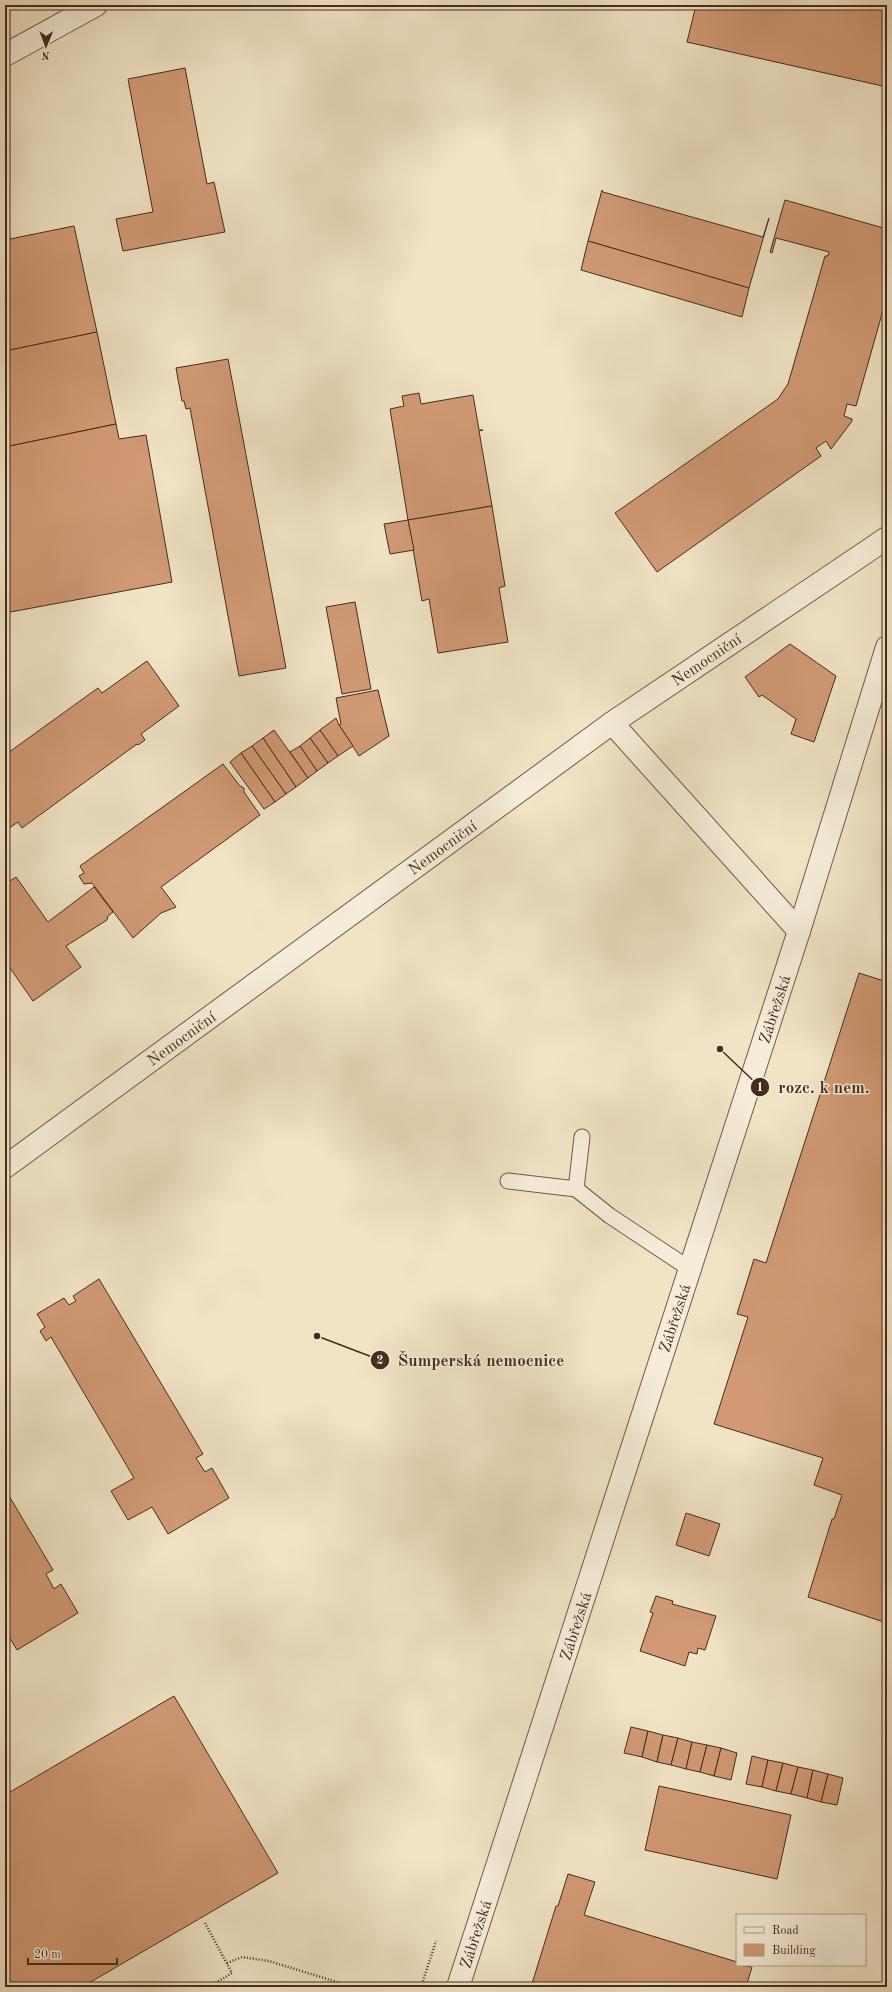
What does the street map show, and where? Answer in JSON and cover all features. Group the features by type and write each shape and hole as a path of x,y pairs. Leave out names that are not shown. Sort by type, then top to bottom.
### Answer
{"street":[{"path":"5,55 96,5"},
{"name":"Nemocniční","path":"5,1167 612,723 887,538"},
{"name":"Zábřežská","path":"458,1987 799,931 887,647"},
{"path":"612,723 799,931"}],"lane":[{"path":"576,1189 582,1137"},
{"path":"508,1181 576,1189 610,1216 690,1269"}],"path":[{"path":"205,1923 232,1973 210,1987"},
{"path":"421,1987 436,1941"},
{"path":"227,1963 242,1957 269,1961 353,1987"}],"building":[{"path":"696,5 887,5 887,87 687,42"},
{"path":"185,68 207,184 214,182 225,232 123,251 116,219 153,212 128,79"},
{"path":"602,190 603,192 763,237 769,218 749,288 588,241"},
{"path":"785,200 887,229 887,260 884,272 887,273 887,296 856,406 847,404 844,416 852,419 852,421 831,449 826,441 816,448 821,456 657,572 615,513 778,399 788,384 825,256 828,256 829,252 776,238 772,253 770,252"},
{"path":"74,226 97,332 5,351 5,240"},
{"path":"588,241 749,288 742,317 581,270"},
{"path":"97,332 116,424 5,447 5,351"},
{"path":"228,359 286,668 239,676 190,408 186,409 184,401 182,401 176,368"},
{"path":"419,393 421,404 473,395 479,430 483,430 479,431 492,506 408,520 390,409 404,406 402,396"},
{"path":"116,424 119,439 146,435 172,582 5,613 5,447"},
{"path":"492,506 505,586 499,588 508,642 438,653 429,599 422,601 408,520"},
{"path":"408,520 414,550 390,554 384,524"},
{"path":"355,602 371,689 342,694 326,607"},
{"path":"790,644 836,676 814,742 791,734 796,719 762,695 759,697 745,677"},
{"path":"147,661 179,706 141,734 145,740 138,745 137,744 22,828 18,822 5,831 5,755 98,688 102,693"},
{"path":"378,690 389,736 359,756 339,725 341,724 336,698"},
{"path":"336,718 353,746 338,756 320,730"},
{"path":"274,730 308,778 296,787 263,738"},
{"path":"320,730 338,756 328,763 310,738"},
{"path":"263,738 296,787 286,794 252,746"},
{"path":"310,738 328,763 317,771 300,746"},
{"path":"252,746 286,794 275,802 241,753"},
{"path":"300,746 317,771 308,778 290,752"},
{"path":"241,753 275,802 264,809 230,762"},
{"path":"223,764 240,786 244,788 244,792 260,815 161,887 176,907 161,913 133,938 92,883 84,884 79,876 84,873 80,866"},
{"path":"16,877 48,922 94,887 113,912 108,916 107,920 66,946 81,967 33,1001 5,961 5,884"},
{"path":"859,973 887,982 887,1623 808,1597 832,1519 834,1519 842,1495 814,1485 823,1458 714,1424 748,1317 737,1314 754,1259 766,1263"},
{"path":"99,1279 203,1454 196,1458 205,1472 212,1468 229,1498 168,1534 152,1507 128,1520 111,1491 134,1478 51,1337 46,1341 40,1331 45,1327 37,1314 64,1298 69,1305 76,1301 73,1296"},
{"path":"5,1489 53,1570 46,1574 54,1589 61,1584 78,1613 17,1650 5,1630"},
{"path":"686,1513 720,1524 709,1556 676,1545"},
{"path":"656,1596 673,1601 672,1604 716,1616 705,1650 698,1648 697,1654 689,1652 685,1666 640,1651 653,1613 650,1612"},
{"path":"174,1696 278,1873 82,1987 5,1987 5,1795"},
{"path":"631,1727 648,1731 642,1757 624,1753"},
{"path":"648,1731 663,1735 657,1762 642,1757"},
{"path":"663,1735 678,1738 671,1765 657,1762"},
{"path":"678,1738 692,1742 686,1769 671,1765"},
{"path":"692,1742 707,1745 700,1772 686,1769"},
{"path":"707,1745 721,1748 714,1776 700,1772"},
{"path":"721,1748 737,1753 731,1780 714,1776"},
{"path":"752,1756 768,1760 762,1787 746,1784"},
{"path":"768,1760 783,1763 776,1791 762,1787"},
{"path":"783,1763 798,1767 791,1794 776,1791"},
{"path":"798,1767 813,1770 807,1798 791,1794"},
{"path":"813,1770 828,1774 821,1802 807,1798"},
{"path":"828,1774 843,1778 837,1805 821,1802"},
{"path":"659,1786 791,1815 777,1879 645,1850"},
{"path":"568,1874 595,1882 584,1915 736,1962 736,1966 752,1967 746,1987 531,1987 556,1906 558,1906"}],"place":[{"name":"rozc. k nem.","path":"720,1049"},
{"name":"Šumperská nemocnice","path":"317,1336"}]}
